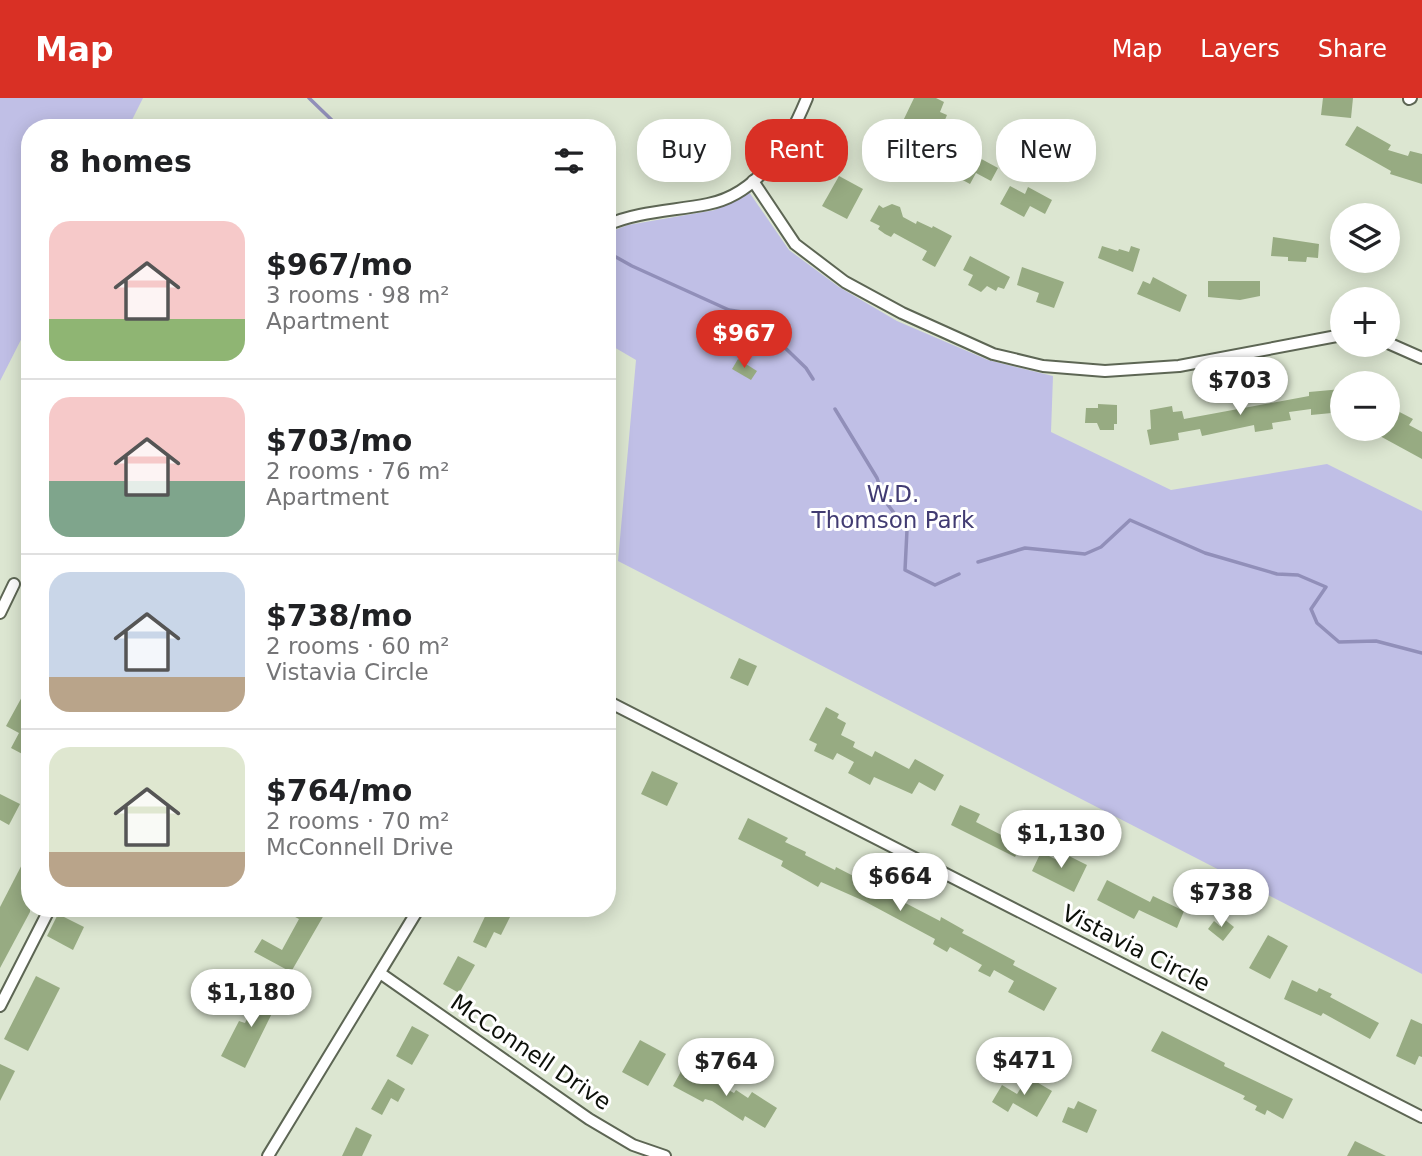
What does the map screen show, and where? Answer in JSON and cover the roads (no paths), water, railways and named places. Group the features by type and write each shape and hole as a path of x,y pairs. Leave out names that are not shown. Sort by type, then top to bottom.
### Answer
{"street":[{"path":"797,119 807,98"},
{"path":"616,222 712,203 751,182"},
{"path":"754,182 795,244 845,282 902,313 993,354 1043,366 1105,371 1179,366 1330,337"},
{"path":"1400,348 1422,358"},
{"path":"0,613 14,584"},
{"name":"Vistavia Circle","path":"616,706 1422,1117"},
{"path":"0,1006 45,917"},
{"path":"268,1156 414,917"},
{"name":"McConnell Drive","path":"380,972 589,1119 633,1145 665,1156"}],"waterway":[{"path":"309,98 331,119"},
{"path":"616,257 729,310 749,313 806,368 813,379"},
{"path":"835,409 877,478 885,501 907,530 905,570 935,585 959,574"},
{"path":"978,562 1025,548 1085,554 1101,547 1130,520 1205,553 1277,574 1298,575 1326,587 1311,609 1317,623 1339,642 1376,641 1422,653"}],"park label":[{"name":"W.D. Thomson Park","path":"893,507"}]}
